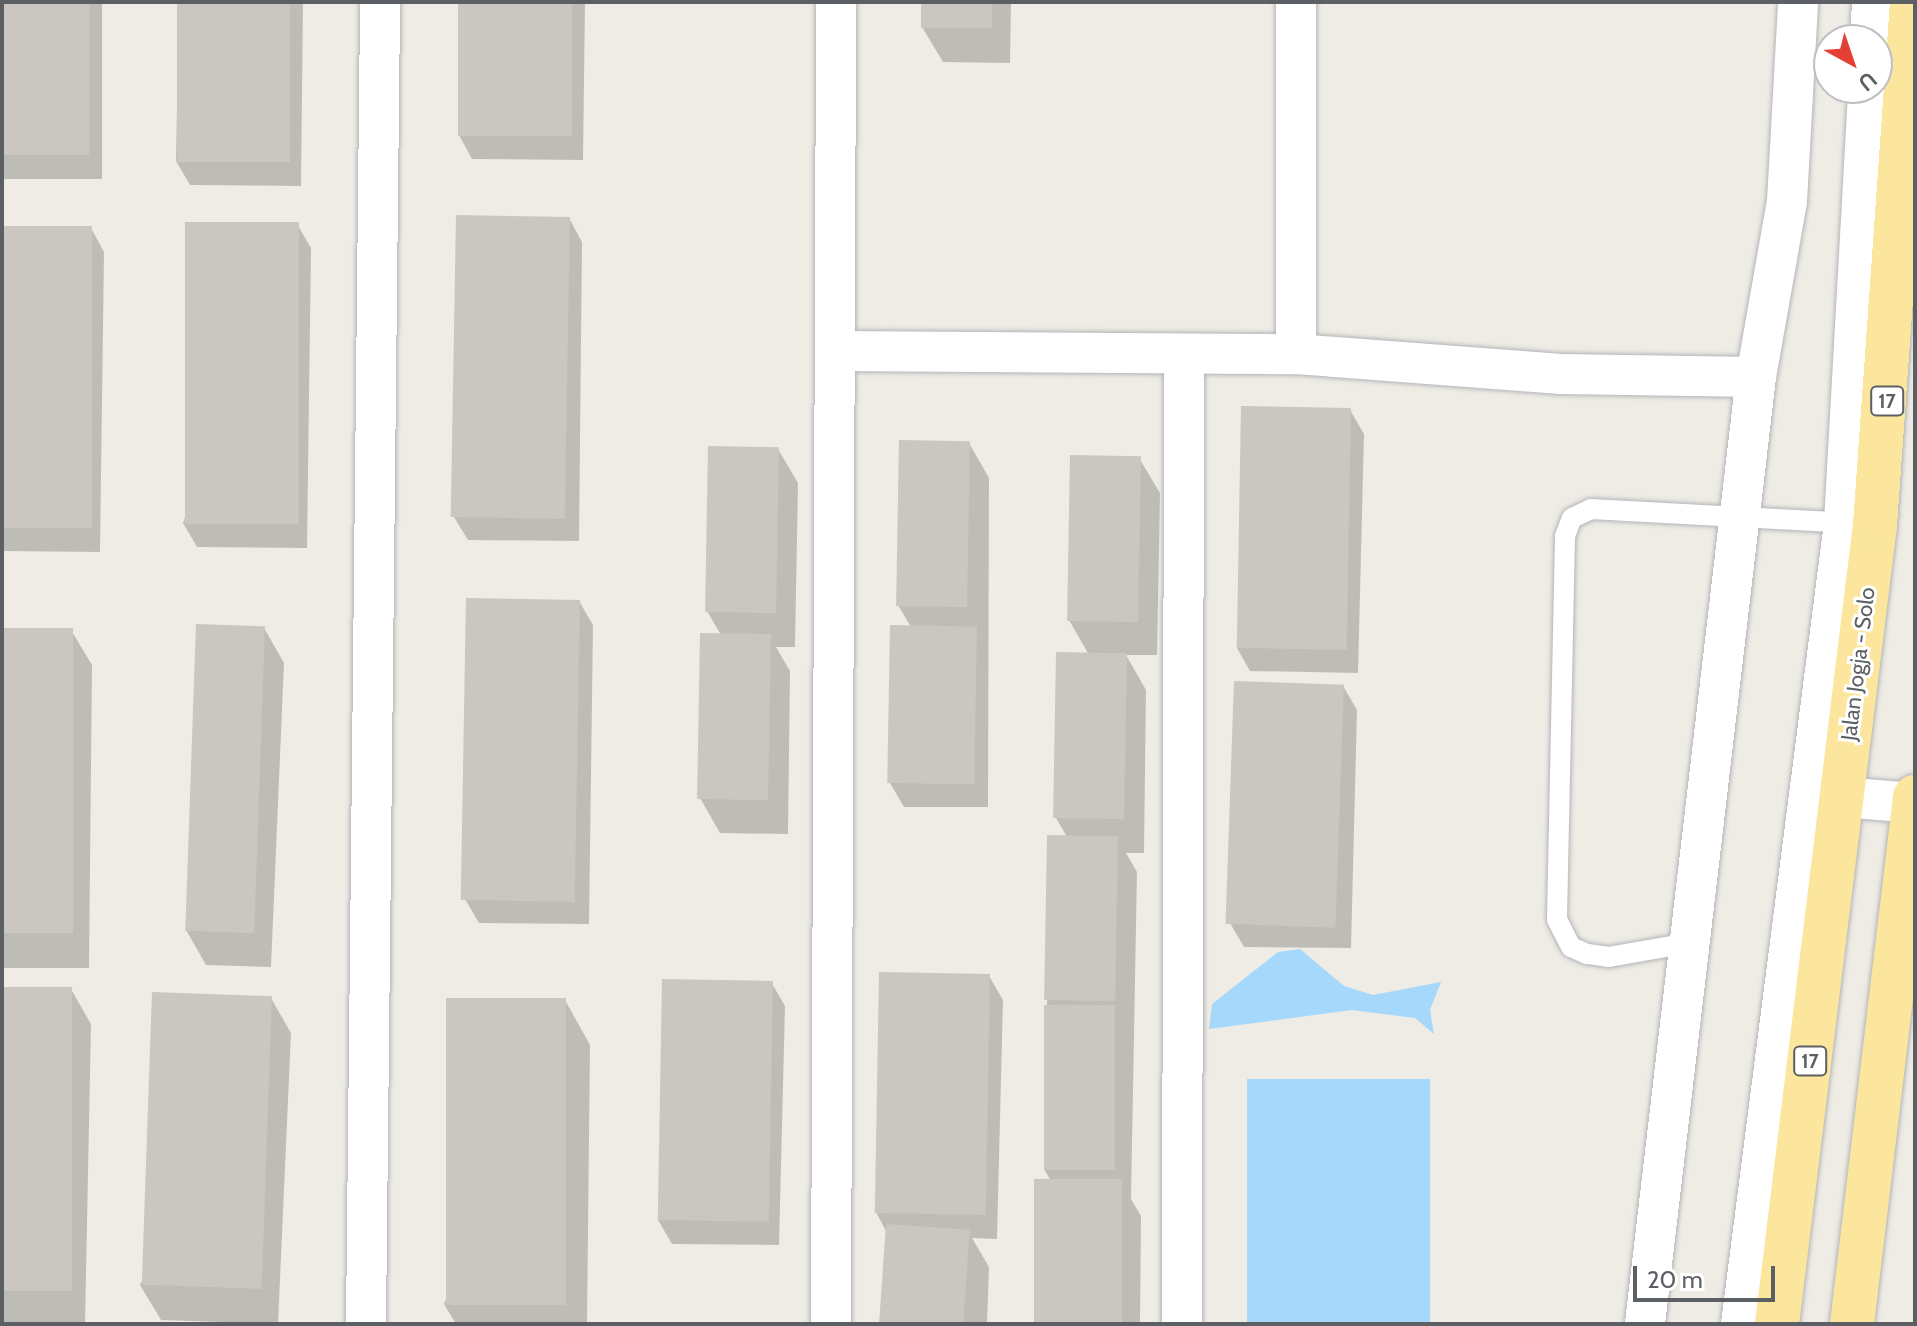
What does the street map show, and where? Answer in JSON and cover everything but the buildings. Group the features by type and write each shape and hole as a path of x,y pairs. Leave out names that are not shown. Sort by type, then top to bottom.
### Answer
{"highway":[{"name":"Jalan Jogja - Solo","path":"1777,1324 1843,797 1859,524 1912,2"},
{"path":"1852,1324 1915,801"}],"street":[{"path":"366,1324 380,2"},
{"path":"831,1324 838,351 836,2"},
{"path":"1296,2 1296,354"},
{"path":"1645,1324 1694,942 1756,377 1787,201 1798,2"},
{"path":"1871,24 1872,2"},
{"path":"1741,1324 1859,524 1868,104"},
{"path":"838,351 1184,358 1296,354 1561,374 1756,377"},
{"path":"1182,1324 1184,358"},
{"path":"1843,797 1915,801"}],"lane":[{"path":"1694,942 1587,954 1571,947 1557,919 1565,536 1572,518 1591,509 1739,514 1859,524"}],"water":[{"path":"1300,949 1344,986 1373,995 1441,982 1430,1010 1434,1034 1415,1018 1352,1010 1209,1029 1212,1004 1278,952"},
{"path":"1247,1079 1430,1079 1430,1324 1247,1324"}]}
